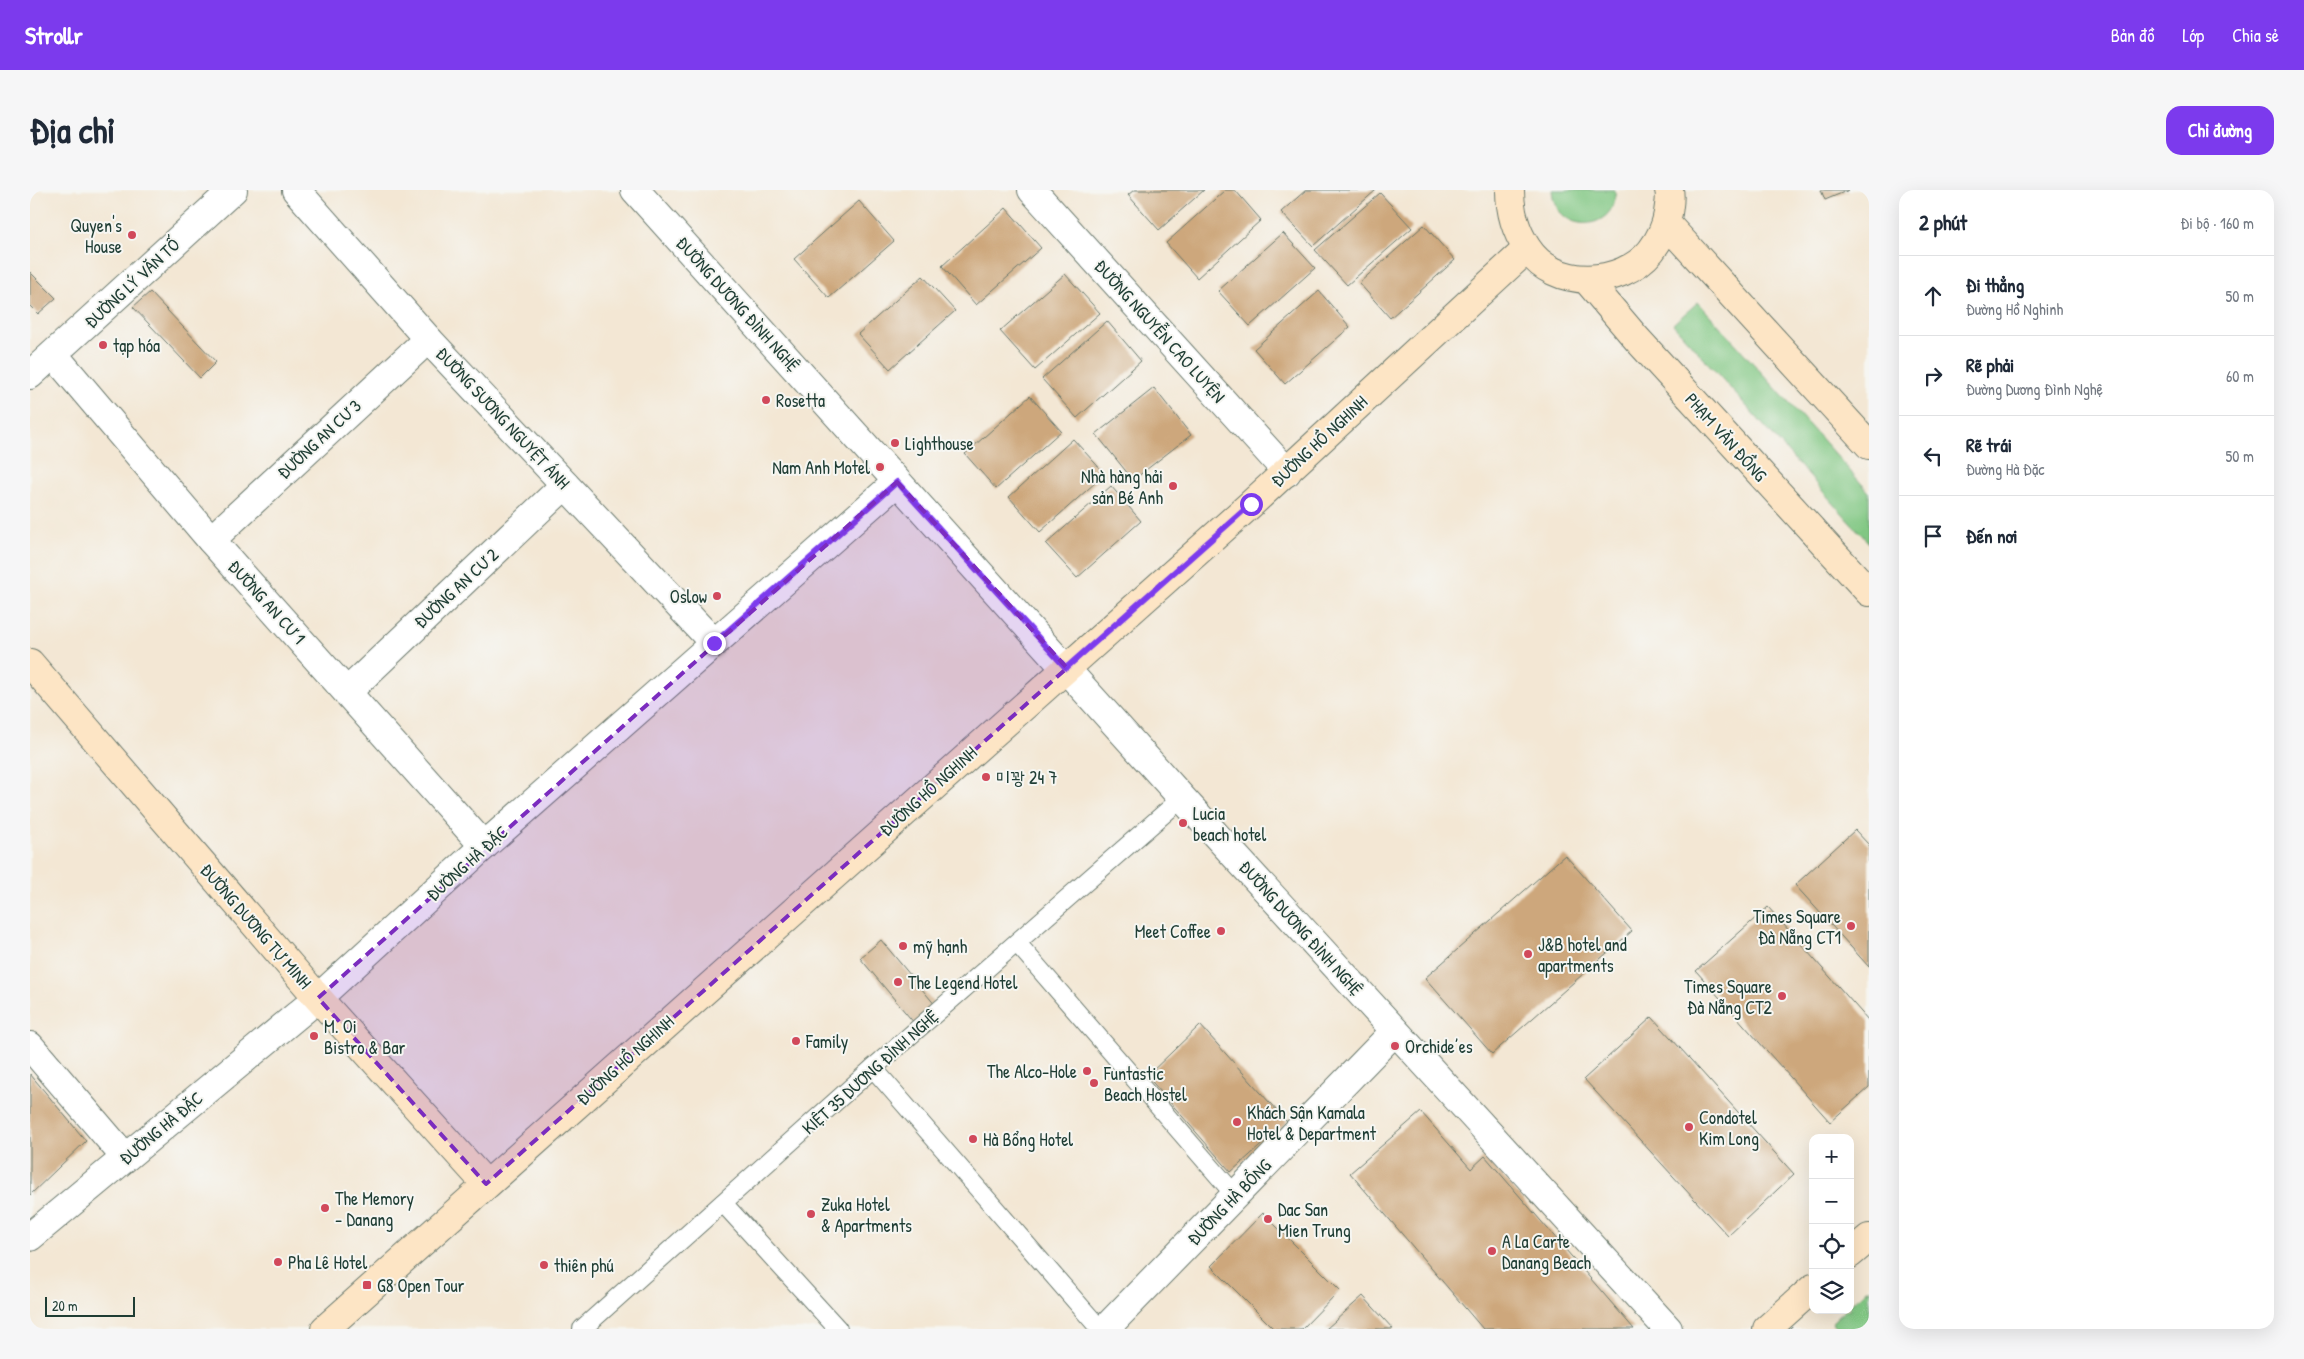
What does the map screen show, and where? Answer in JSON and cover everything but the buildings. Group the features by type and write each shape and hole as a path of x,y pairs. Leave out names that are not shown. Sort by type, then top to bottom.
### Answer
{"street":[{"name":"ĐƯỜNG LÝ VĂN TỐ","path":"30,376 233,190"},
{"name":"ĐƯỜNG SƯƠNG NGUYỆT ÁNH","path":"296,190 428,339 714,643"},
{"name":"ĐƯỜNG DƯƠNG ĐÌNH NGHỆ","path":"635,190 1394,1032 1668,1329"},
{"name":"ĐƯỜNG NGUYỄN CAO LUYỆN","path":"1032,190 1287,472"},
{"path":"1510,190 1513,222 1528,250 1544,265 1564,275 1586,279 1607,278 1627,271 1644,259 1658,242 1666,224 1669,190"},
{"path":"1666,224 1869,445"},
{"name":"ĐƯỜNG HỒ NGHINH","path":"325,1329 1287,472 1528,250"},
{"name":"PHẠM VĂN ĐỒNG","path":"1586,279 1636,338 1869,592"},
{"name":"ĐƯỜNG AN CƯ 3","path":"211,540 428,339"},
{"name":"ĐƯỜNG AN CƯ 1","path":"54,355 211,540 484,846"},
{"name":"ĐƯỜNG HÀ ĐẶC","path":"30,1237 318,998 484,846 897,482"},
{"name":"ĐƯỜNG AN CƯ 2","path":"347,692 565,485"},
{"name":"ĐƯỜNG DƯƠNG TỰ MINH","path":"30,663 318,998 486,1184"},
{"name":"ĐƯỜNG HÀ BỔNG","path":"1105,1329 1394,1032"},
{"path":"30,1046 125,1157"},
{"path":"1854,1251 1869,1238"},
{"path":"1767,1329 1809,1292"}],"lane":[{"name":"KIỆT 35 DƯƠNG ĐÌNH NGHỆ","path":"582,1329 874,1068 1182,798"},
{"path":"1016,943 1235,1195"},
{"path":"874,1068 1100,1329"},
{"path":"723,1203 838,1329"}],"highlighted area":[{"path":"897,482 1067,668 486,1184 318,998"}],"green space":[{"path":"1552,190 1615,190 1614,204 1607,214 1598,221 1574,222 1564,216 1556,205"},
{"path":"1698,302 1869,492 1869,543 1673,324"},
{"path":"1869,1288 1869,1329 1839,1329 1832,1322 1841,1314 1854,1314 1854,1301"}],"place":[{"name":"Quyen's House","path":"132,235"},
{"name":"tạp hóa","path":"103,345"},
{"name":"Rosetta","path":"766,400"},
{"name":"Lighthouse","path":"895,443"},
{"name":"Nam Anh Motel","path":"880,467"},
{"name":"Nhà hàng hải sản Bé Anh","path":"1173,486"},
{"name":"Oslow","path":"717,596"},
{"name":"미꽝 24 7","path":"986,777"},
{"name":"Lucia beach hotel","path":"1183,823"},
{"name":"Times Square Đà Nẵng CT1","path":"1851,926"},
{"name":"Meet Coffee","path":"1221,931"},
{"name":"mỹ hạnh","path":"903,946"},
{"name":"J&B hotel and apartments","path":"1528,954"},
{"name":"The Legend Hotel","path":"898,982"},
{"name":"Times Square Đà Nẵng CT2","path":"1782,996"},
{"name":"M. Oi Bistro & Bar","path":"314,1036"},
{"name":"Family","path":"796,1041"},
{"name":"Orchide’es","path":"1395,1046"},
{"name":"The Alco-Hole","path":"1087,1071"},
{"name":"Funtastic Beach Hostel","path":"1094,1083"},
{"name":"Khách Sận Kamala Hotel & Department","path":"1237,1122"},
{"name":"Condotel Kim Long","path":"1689,1127"},
{"name":"Hà Bổng Hotel","path":"973,1139"},
{"name":"The Memory - Danang","path":"325,1208"},
{"name":"Zuka Hotel & Apartments","path":"811,1214"},
{"name":"Dac San Mien Trung","path":"1268,1219"},
{"name":"A La Carte Danang Beach","path":"1492,1251"},
{"name":"Pha Lê Hotel","path":"278,1262"},
{"name":"thiên phú","path":"544,1265"},
{"name":"G8 Open Tour","path":"367,1285"}],"route":[{"path":"714,643 897,482 1066,668 1251,504"}]}
